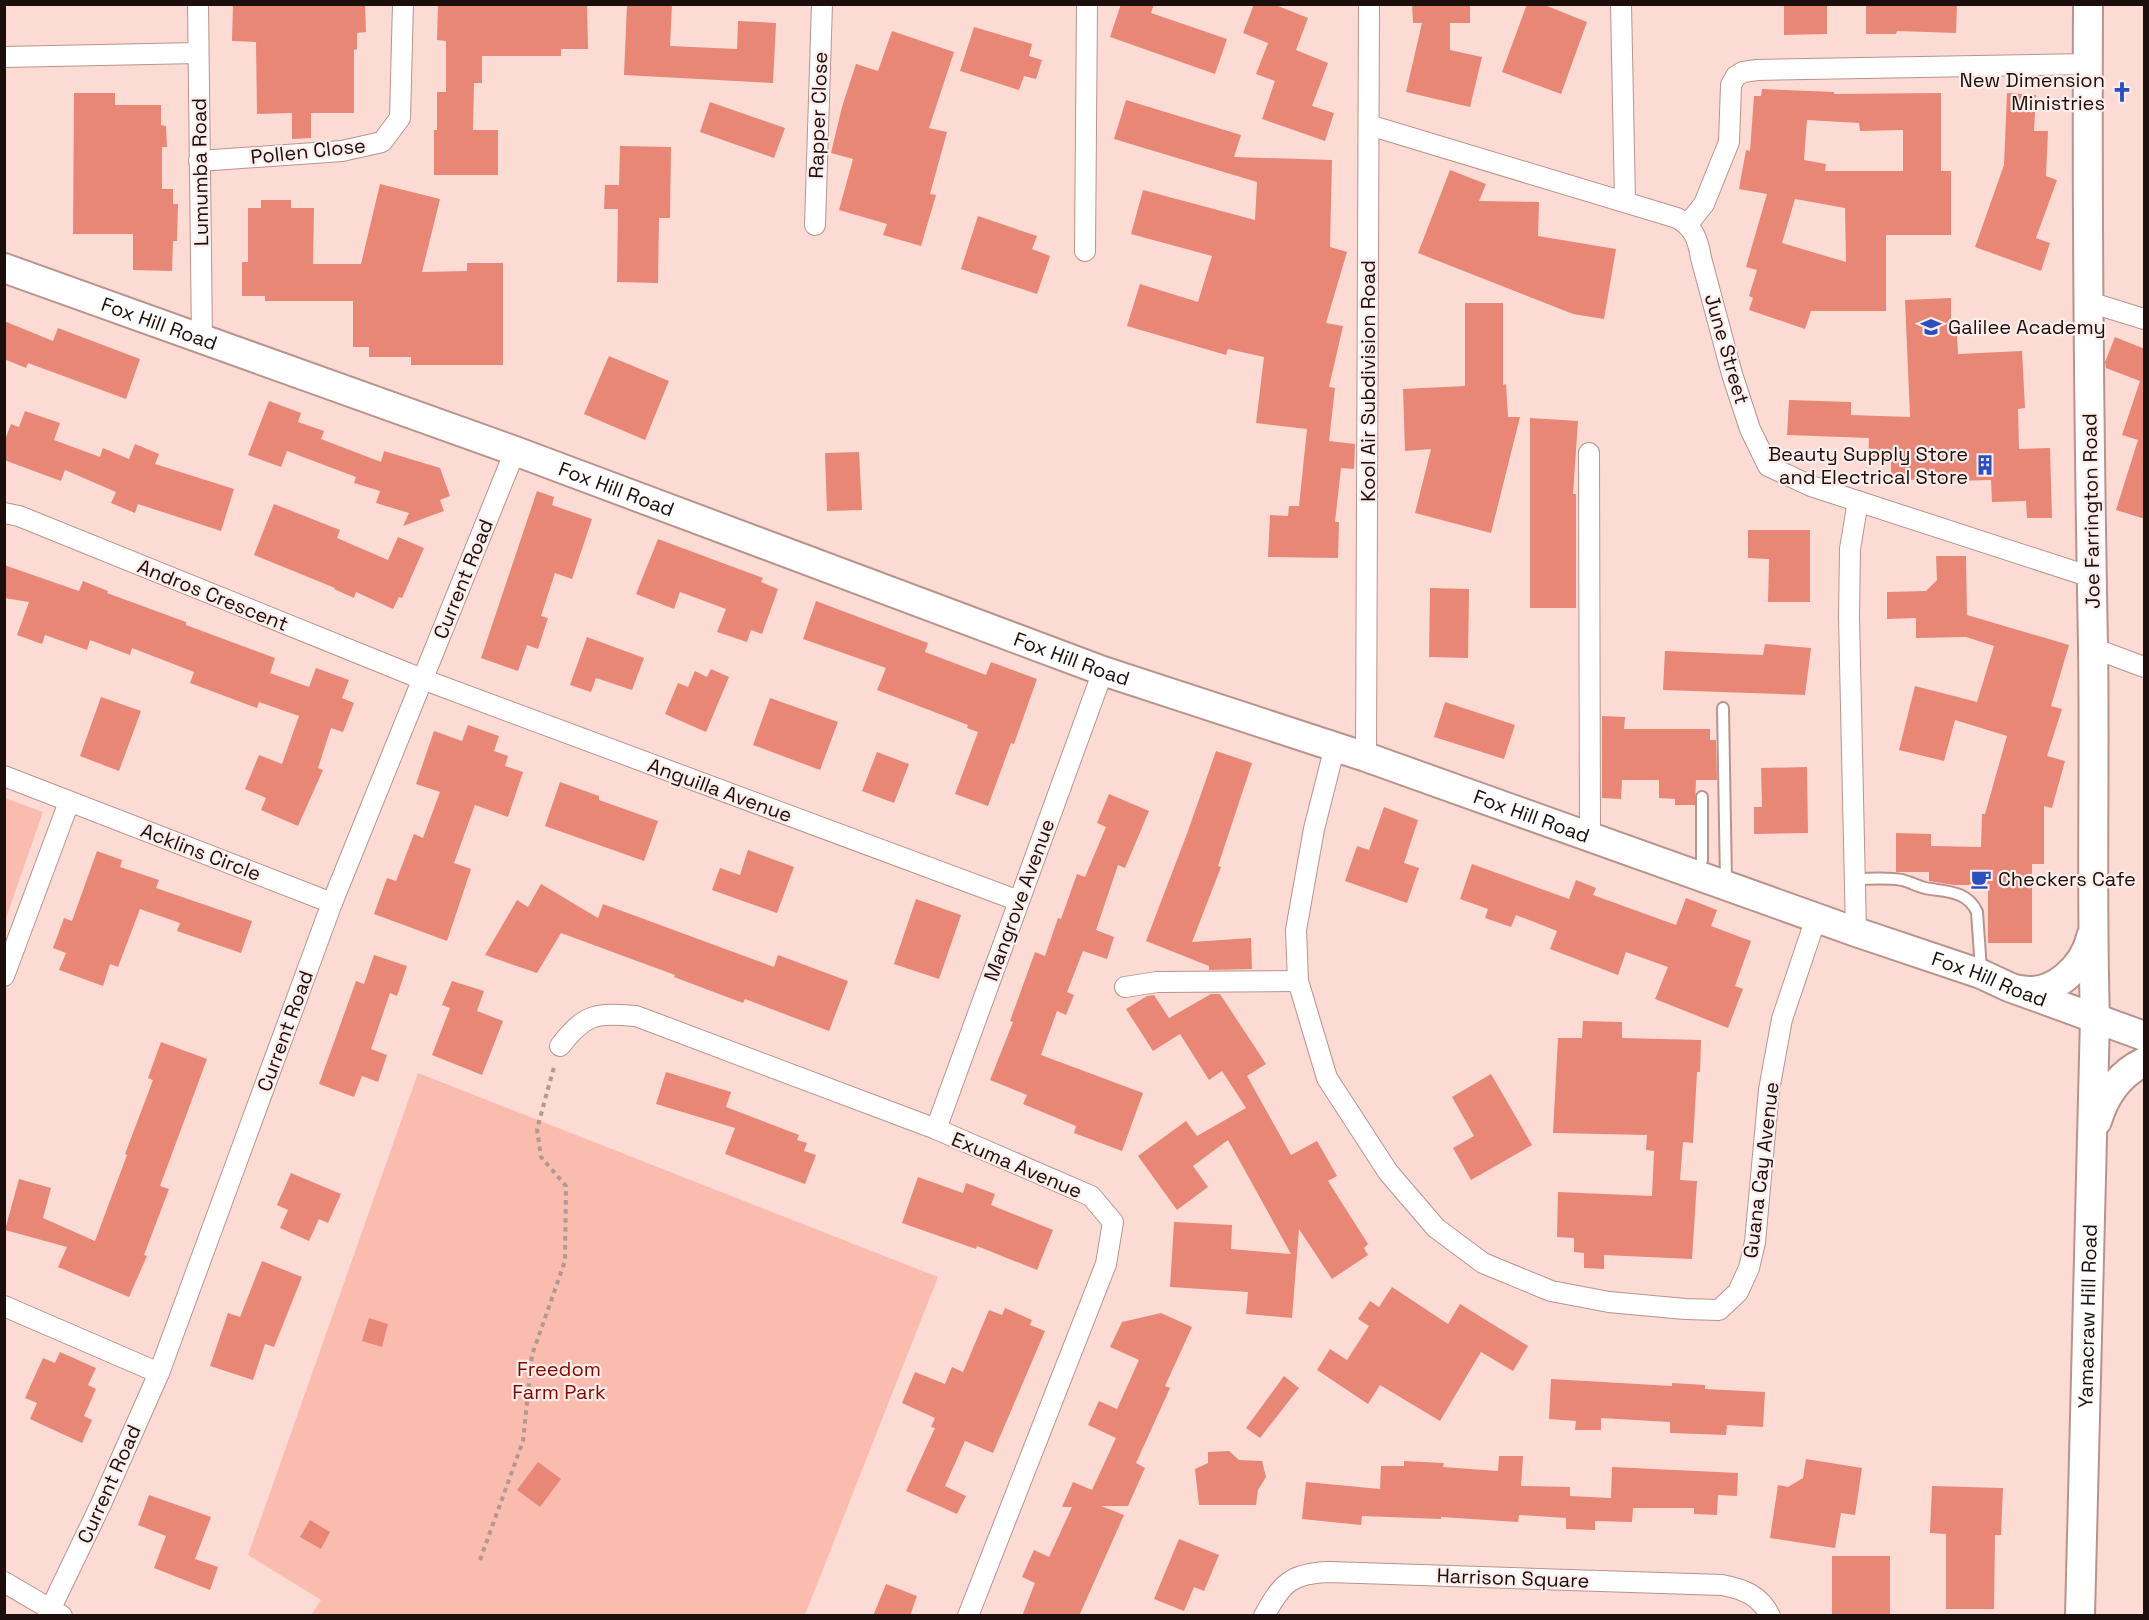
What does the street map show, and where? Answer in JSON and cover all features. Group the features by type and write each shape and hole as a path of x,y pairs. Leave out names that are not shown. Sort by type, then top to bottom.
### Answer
{"main road":[{"name":"Joe Farrington Road","path":"2088,4 2093,648 2092,930 2095,1018"},
{"name":"Fox Hill Road","path":"4,268 515,452 1103,671 1335,746 1697,876 1981,974 2009,987 2145,1036"},
{"path":"2009,987 2025,991 2041,989 2057,983 2070,974 2081,961 2089,946 2092,930"},
{"name":"Yamacraw Hill Road","path":"2080,1616 2095,1018"},
{"path":"2093,1142 2101,1107 2109,1091 2120,1078 2145,1062"}],"street":[{"name":"Lumumba Road","path":"198,4 202,340"},
{"name":"Pollen Close","path":"199,161 342,151 382,142 400,118 403,4"},
{"name":"Rapper Close","path":"815,225 822,4"},
{"path":"1084,250 1087,4"},
{"path":"1621,4 1625,201"},
{"name":"Kool Air Subdivision Road","path":"1366,5 1369,124 1366,757"},
{"path":"4,57 198,53"},
{"path":"1369,124 1625,201 1677,218 1688,224 1704,204 1729,142 1731,85 1736,76 1743,72 1769,69 2088,64"},
{"name":"June Street","path":"1688,224 1698,240 1735,385 1750,429 1768,466 1811,486 2091,577"},
{"path":"2089,302 2145,319"},
{"name":"Current Road","path":"56,1612 100,1504 159,1373 332,903 515,452"},
{"path":"1588,453 1590,837"},
{"path":"1856,932 1849,617 1850,549 1858,501"},
{"name":"Andros Crescent","path":"4,513 19,516 422,679"},
{"path":"2093,648 2145,668"},
{"name":"Mangrove Avenue","path":"936,1130 1103,671"},
{"name":"Anguilla Avenue","path":"422,679 1019,901"},
{"name":"Guana Cay Avenue","path":"1335,746 1314,829 1296,930 1298,981 1327,1078 1388,1172 1436,1228 1483,1263 1551,1291 1609,1302 1719,1310 1738,1292 1749,1268 1755,1242 1770,1090 1782,1019 1816,918"},
{"name":"Acklins Circle","path":"4,776 332,903"},
{"path":"4,976 69,802"},
{"path":"1125,987 1157,982 1298,981"},
{"name":"Exuma Avenue","path":"560,1046 577,1024 603,1014 636,1016 936,1130 1091,1196 1113,1222 1106,1264 968,1616"},
{"path":"4,1306 159,1373"},
{"name":"Harrison Square","path":"1264,1616 1276,1594 1287,1582 1299,1575 1330,1572 1722,1585 1739,1588 1754,1595 1763,1603 1770,1616"},
{"path":"4,1582 56,1612"}],"lane":[{"path":"1723,708 1726,886"},
{"path":"1697,876 1702,860 1702,797"},
{"path":"1854,879 1901,880 1921,887 1956,892 1965,897 1974,905 1977,912 1981,974"}],"path":[{"path":"480,1560 523,1441 532,1355 565,1261 566,1186 541,1156 537,1129 560,1046"}],"green space":[{"path":"5,798 43,812 5,921"},
{"name":"Freedom Farm Park","path":"418,1073 938,1277 805,1615 311,1615 321,1600 248,1555"}],"building":[{"path":"233,4 365,4 366,32 357,33 357,49 354,50 354,113 311,113 311,138 292,139 292,113 257,114 256,42 232,41"},
{"path":"438,4 520,6 587,4 588,49 561,49 561,56 482,56 482,83 474,83 473,130 498,130 498,175 434,175 437,92 446,92 446,41 437,40"},
{"path":"627,4 672,4 670,46 737,49 738,21 776,23 773,83 624,75"},
{"path":"1121,4 1154,4 1151,13 1227,39 1215,74 1110,37"},
{"path":"1254,4 1273,4 1308,18 1296,50 1328,63 1312,106 1334,113 1325,141 1262,119 1275,81 1256,74 1268,43 1243,33"},
{"path":"1412,4 1470,4 1470,23 1450,23 1450,50 1482,57 1470,107 1406,92 1422,23 1413,23"},
{"path":"1527,4 1542,4 1587,22 1561,94 1502,72"},
{"path":"1784,4 1827,4 1827,34 1784,35"},
{"path":"1866,4 1957,4 1956,33 1897,31 1896,34 1866,34"},
{"path":"974,27 1032,44 1029,56 1042,60 1036,79 1024,76 1019,90 960,71"},
{"path":"892,31 954,52 929,128 947,132 930,194 936,195 921,246 883,235 887,224 839,210 853,159 831,153 842,107 856,64 878,71"},
{"path":"1762,89 1834,92 1834,94 1941,93 1941,171 1951,171 1951,235 1886,235 1886,311 1811,311 1805,329 1749,310 1753,298 1749,296 1757,270 1746,267 1767,194 1739,189 1746,150 1750,151 1754,96 1761,96","holes":["1807,120 1859,123 1860,131 1903,130 1903,171 1825,171 1826,164 1804,160","1795,199 1845,208 1846,262 1782,243"]},
{"path":"74,93 115,93 115,105 161,105 161,125 166,126 167,147 162,147 162,189 173,189 173,204 178,204 177,241 173,241 172,271 133,270 133,234 73,234"},
{"path":"2007,93 2036,95 2034,131 2048,131 2046,176 2057,180 2036,238 2050,243 2041,271 1975,247 2004,165"},
{"path":"1126,100 1241,135 1234,157 1332,160 1330,247 1347,252 1326,323 1343,326 1329,387 1335,388 1329,441 1355,444 1354,469 1341,468 1335,522 1339,522 1338,558 1268,557 1270,515 1288,516 1289,506 1299,506 1307,429 1256,423 1264,357 1228,349 1226,355 1127,326 1140,284 1198,302 1212,256 1131,234 1143,190 1255,220 1257,182 1114,139"},
{"path":"710,102 785,128 774,158 700,132"},
{"path":"620,146 671,147 670,218 659,218 658,283 617,282 618,209 604,209 605,185 619,185"},
{"path":"1450,170 1486,184 1479,201 1539,202 1538,236 1616,249 1604,319 1573,314 1418,253"},
{"path":"380,184 440,199 422,272 467,271 467,263 503,263 503,365 411,365 411,357 369,357 369,347 353,347 353,301 265,301 265,296 242,296 242,262 248,262 248,208 261,208 261,200 291,200 291,208 314,208 313,264 361,264"},
{"path":"978,216 1037,236 1032,249 1050,256 1037,294 961,269"},
{"path":"1951,298 1951,335 1957,336 1958,354 2022,351 2025,408 2018,409 2019,449 2050,448 2052,518 2027,518 2026,501 1992,502 1991,480 1920,482 1920,480 1891,479 1891,462 1868,462 1869,438 1787,435 1789,400 1851,402 1851,415 1910,417 1905,300"},
{"path":"1465,303 1503,303 1503,385 1506,384 1508,417 1520,417 1491,533 1415,513 1431,449 1405,451 1403,389 1465,386"},
{"path":"4,321 53,341 58,328 140,359 126,399 28,363 26,368 4,359"},
{"path":"2115,337 2145,349 2145,519 2116,510 2138,440 2122,435 2140,381 2106,368 2105,362"},
{"path":"609,356 669,381 645,440 584,414"},
{"path":"269,401 301,413 298,422 324,431 321,439 381,462 384,451 440,468 450,496 440,500 444,511 403,526 409,513 376,503 380,491 354,483 356,477 287,451 281,467 248,455"},
{"path":"25,411 60,423 54,440 100,457 103,448 129,459 135,444 159,454 155,464 234,489 221,531 138,504 135,513 111,503 116,492 65,470 61,481 4,460 4,442 11,424 19,427"},
{"path":"1530,418 1578,421 1573,494 1576,494 1576,608 1530,608"},
{"path":"859,452 862,510 827,511 825,453"},
{"path":"537,491 554,497 552,505 592,519 572,579 555,573 541,616 548,618 538,649 527,645 518,671 481,658"},
{"path":"274,504 340,530 337,538 388,560 398,537 424,548 402,598 399,597 393,609 356,592 354,598 254,555"},
{"path":"1748,530 1810,530 1810,602 1768,602 1769,559 1748,558"},
{"path":"658,539 763,578 761,582 778,589 762,634 751,630 747,642 717,632 726,609 680,592 674,609 636,594"},
{"path":"1936,556 1966,556 1967,615 2069,645 2051,706 2062,709 2047,756 2065,761 2052,808 2044,806 2044,864 2032,864 2032,943 1988,943 1988,885 1954,885 1929,881 1929,872 1896,872 1896,833 1931,834 1931,846 1981,847 1982,814 1985,814 2007,736 1955,720 1944,761 1899,750 1915,686 1977,702 1994,646 1966,637 1916,638 1916,618 1887,619 1887,592 1926,591 1937,580"},
{"path":"4,565 79,591 83,581 108,591 107,593 186,622 186,625 275,658 270,673 309,687 316,668 349,680 342,698 354,703 343,732 331,728 318,768 323,770 298,826 261,810 266,798 245,789 259,755 282,764 299,716 259,702 257,708 190,683 194,672 132,648 130,655 90,640 87,650 45,635 42,644 17,635 29,602 4,598"},
{"path":"1430,588 1469,589 1468,658 1429,657"},
{"path":"816,601 928,643 925,652 986,675 991,662 1037,679 1014,744 1011,743 988,806 955,794 978,732 967,728 968,725 877,690 886,668 803,639"},
{"path":"587,637 644,658 632,690 596,678 591,692 570,685"},
{"path":"1765,644 1811,648 1805,695 1663,690 1665,651 1763,655"},
{"path":"711,669 729,677 706,732 665,714 678,683 688,687 695,671 707,677"},
{"path":"101,697 141,711 119,771 80,756"},
{"path":"770,698 838,722 820,770 753,745"},
{"path":"1445,702 1515,725 1504,759 1434,737"},
{"path":"1602,716 1625,717 1624,729 1710,729 1710,740 1716,740 1717,780 1696,780 1695,805 1675,805 1675,799 1659,798 1659,780 1622,780 1621,799 1602,798"},
{"path":"468,725 499,736 494,751 508,756 505,766 523,772 508,817 475,805 454,863 471,869 447,941 374,914 387,878 396,881 414,834 423,838 440,792 416,784 434,731 462,741"},
{"path":"1216,751 1252,763 1218,866 1221,867 1192,942 1251,938 1252,969 1209,970 1209,966 1146,941"},
{"path":"877,752 909,764 894,803 862,791"},
{"path":"1807,767 1808,833 1754,834 1754,807 1762,807 1761,768"},
{"path":"560,782 599,796 599,800 658,821 644,861 545,826"},
{"path":"1109,794 1149,811 1125,868 1118,865 1096,930 1114,937 1107,959 1083,951 1067,992 1074,995 1066,1015 1057,1011 1041,1055 1143,1093 1122,1151 1074,1133 1076,1126 1023,1104 1027,1095 990,1080 1013,1022 1010,1021 1035,952 1045,956 1077,874 1085,877 1106,827 1097,823"},
{"path":"1384,807 1418,820 1404,863 1419,868 1407,903 1345,881 1357,846 1369,850"},
{"path":"748,850 794,867 777,913 712,890 720,868 740,875"},
{"path":"97,851 122,860 120,867 159,880 156,888 252,921 241,953 177,931 180,923 140,909 118,967 110,964 103,986 59,970 66,953 53,948 64,918 72,921"},
{"path":"1472,864 1569,899 1576,880 1596,888 1593,895 1676,925 1686,898 1717,910 1711,926 1751,941 1735,986 1743,989 1728,1028 1655,999 1668,967 1626,952 1618,975 1550,949 1557,931 1516,915 1511,927 1485,918 1488,909 1460,899"},
{"path":"541,884 598,918 603,904 774,967 778,955 848,981 829,1031 745,999 743,1003 561,933 537,973 485,955 517,900 528,907"},
{"path":"916,899 961,915 939,979 894,964"},
{"path":"374,955 407,966 397,996 390,993 371,1049 387,1055 378,1082 362,1076 354,1097 319,1084 356,981 364,984"},
{"path":"452,981 484,991 477,1011 503,1021 482,1075 432,1055 450,1008 442,1005"},
{"path":"1211,994 1220,994 1266,1064 1247,1076 1291,1155 1317,1141 1337,1176 1328,1181 1368,1244 1364,1248 1368,1255 1332,1279 1299,1229 1292,1318 1246,1314 1248,1292 1170,1287 1174,1222 1232,1225 1231,1249 1291,1254 1228,1140 1193,1166 1208,1187 1177,1210 1138,1156 1186,1121 1197,1136 1246,1108 1222,1071 1209,1080 1180,1034 1153,1051 1126,1009 1147,996 1154,995 1169,1018"},
{"path":"1583,1021 1622,1022 1622,1038 1701,1040 1693,1143 1683,1142 1680,1180 1697,1181 1692,1259 1604,1255 1604,1269 1584,1268 1584,1253 1574,1252 1574,1238 1557,1237 1558,1192 1652,1196 1654,1151 1646,1150 1647,1135 1553,1133 1558,1038 1582,1038"},
{"path":"161,1042 207,1059 160,1186 169,1189 144,1255 147,1256 129,1297 58,1267 67,1247 5,1230 19,1179 51,1188 43,1218 95,1241 153,1080 148,1078"},
{"path":"666,1072 731,1092 726,1107 799,1135 797,1140 807,1143 804,1151 816,1155 805,1184 725,1154 735,1128 656,1104"},
{"path":"1491,1074 1532,1145 1471,1180 1453,1148 1474,1136 1452,1097"},
{"path":"291,1173 341,1194 328,1223 319,1219 309,1241 280,1228 288,1210 277,1205"},
{"path":"918,1177 963,1193 966,1183 995,1194 991,1205 1053,1230 1037,1270 977,1246 976,1249 902,1223"},
{"path":"262,1261 302,1277 274,1347 265,1344 253,1380 210,1366 228,1313 240,1317"},
{"path":"1392,1287 1448,1324 1460,1304 1528,1346 1513,1371 1481,1352 1440,1421 1380,1385 1368,1404 1317,1370 1330,1349 1347,1360 1369,1326 1358,1319 1370,1301 1379,1307"},
{"path":"1005,1308 1032,1320 1030,1325 1045,1331 993,1453 965,1441 945,1486 966,1496 957,1514 906,1491 935,1428 931,1427 935,1418 902,1403 915,1372 945,1384 952,1367 963,1372 989,1310 1002,1315"},
{"path":"1161,1313 1192,1327 1165,1386 1170,1388 1136,1463 1145,1468 1128,1506 1101,1506 1124,1515 1079,1616 1022,1616 1035,1583 1022,1577 1034,1550 1049,1557 1072,1507 1062,1507 1073,1482 1092,1490 1116,1438 1088,1425 1099,1401 1117,1409 1139,1360 1110,1347 1122,1322"},
{"path":"369,1318 388,1324 382,1347 362,1341"},
{"path":"60,1352 96,1368 88,1385 96,1389 84,1416 92,1420 82,1443 30,1419 37,1403 25,1398 43,1358 55,1363"},
{"path":"1284,1376 1299,1388 1260,1438 1246,1428"},
{"path":"1551,1379 1672,1386 1672,1383 1705,1385 1705,1389 1765,1392 1763,1427 1727,1425 1726,1435 1670,1433 1670,1422 1601,1418 1601,1430 1575,1430 1576,1421 1549,1419"},
{"path":"1229,1451 1239,1460 1262,1461 1266,1477 1258,1490 1256,1505 1199,1505 1195,1469 1208,1463 1208,1452"},
{"path":"1499,1456 1523,1456 1521,1486 1570,1487 1570,1496 1611,1498 1612,1467 1738,1473 1737,1496 1718,1495 1717,1515 1694,1514 1694,1508 1633,1508 1632,1522 1595,1521 1595,1530 1566,1529 1566,1518 1519,1515 1518,1522 1441,1517 1441,1519 1362,1516 1361,1525 1302,1519 1306,1482 1380,1489 1381,1466 1404,1466 1404,1461 1444,1463 1443,1467 1498,1471"},
{"path":"1806,1459 1862,1468 1855,1515 1841,1513 1835,1548 1770,1538 1778,1485 1788,1487 1803,1478"},
{"path":"538,1462 561,1479 540,1507 517,1490"},
{"path":"1932,1486 2003,1488 2001,1535 1995,1535 1994,1609 1946,1609 1946,1534 1930,1533"},
{"path":"149,1495 211,1517 195,1559 218,1567 210,1590 154,1568 166,1536 138,1525"},
{"path":"310,1520 330,1532 321,1549 300,1537"},
{"path":"1179,1539 1219,1555 1204,1591 1194,1587 1184,1611 1154,1599"},
{"path":"1832,1556 1890,1556 1890,1616 1832,1616"},
{"path":"886,1584 917,1596 910,1616 873,1616"}],"place":[{"name":"New Dimension Ministries","path":"2122,92"},
{"name":"Galilee Academy","path":"1931,327"},
{"name":"Beauty Supply Store and Electrical Store","path":"1985,465"},
{"name":"Checkers Cafe","path":"1981,879"}]}
